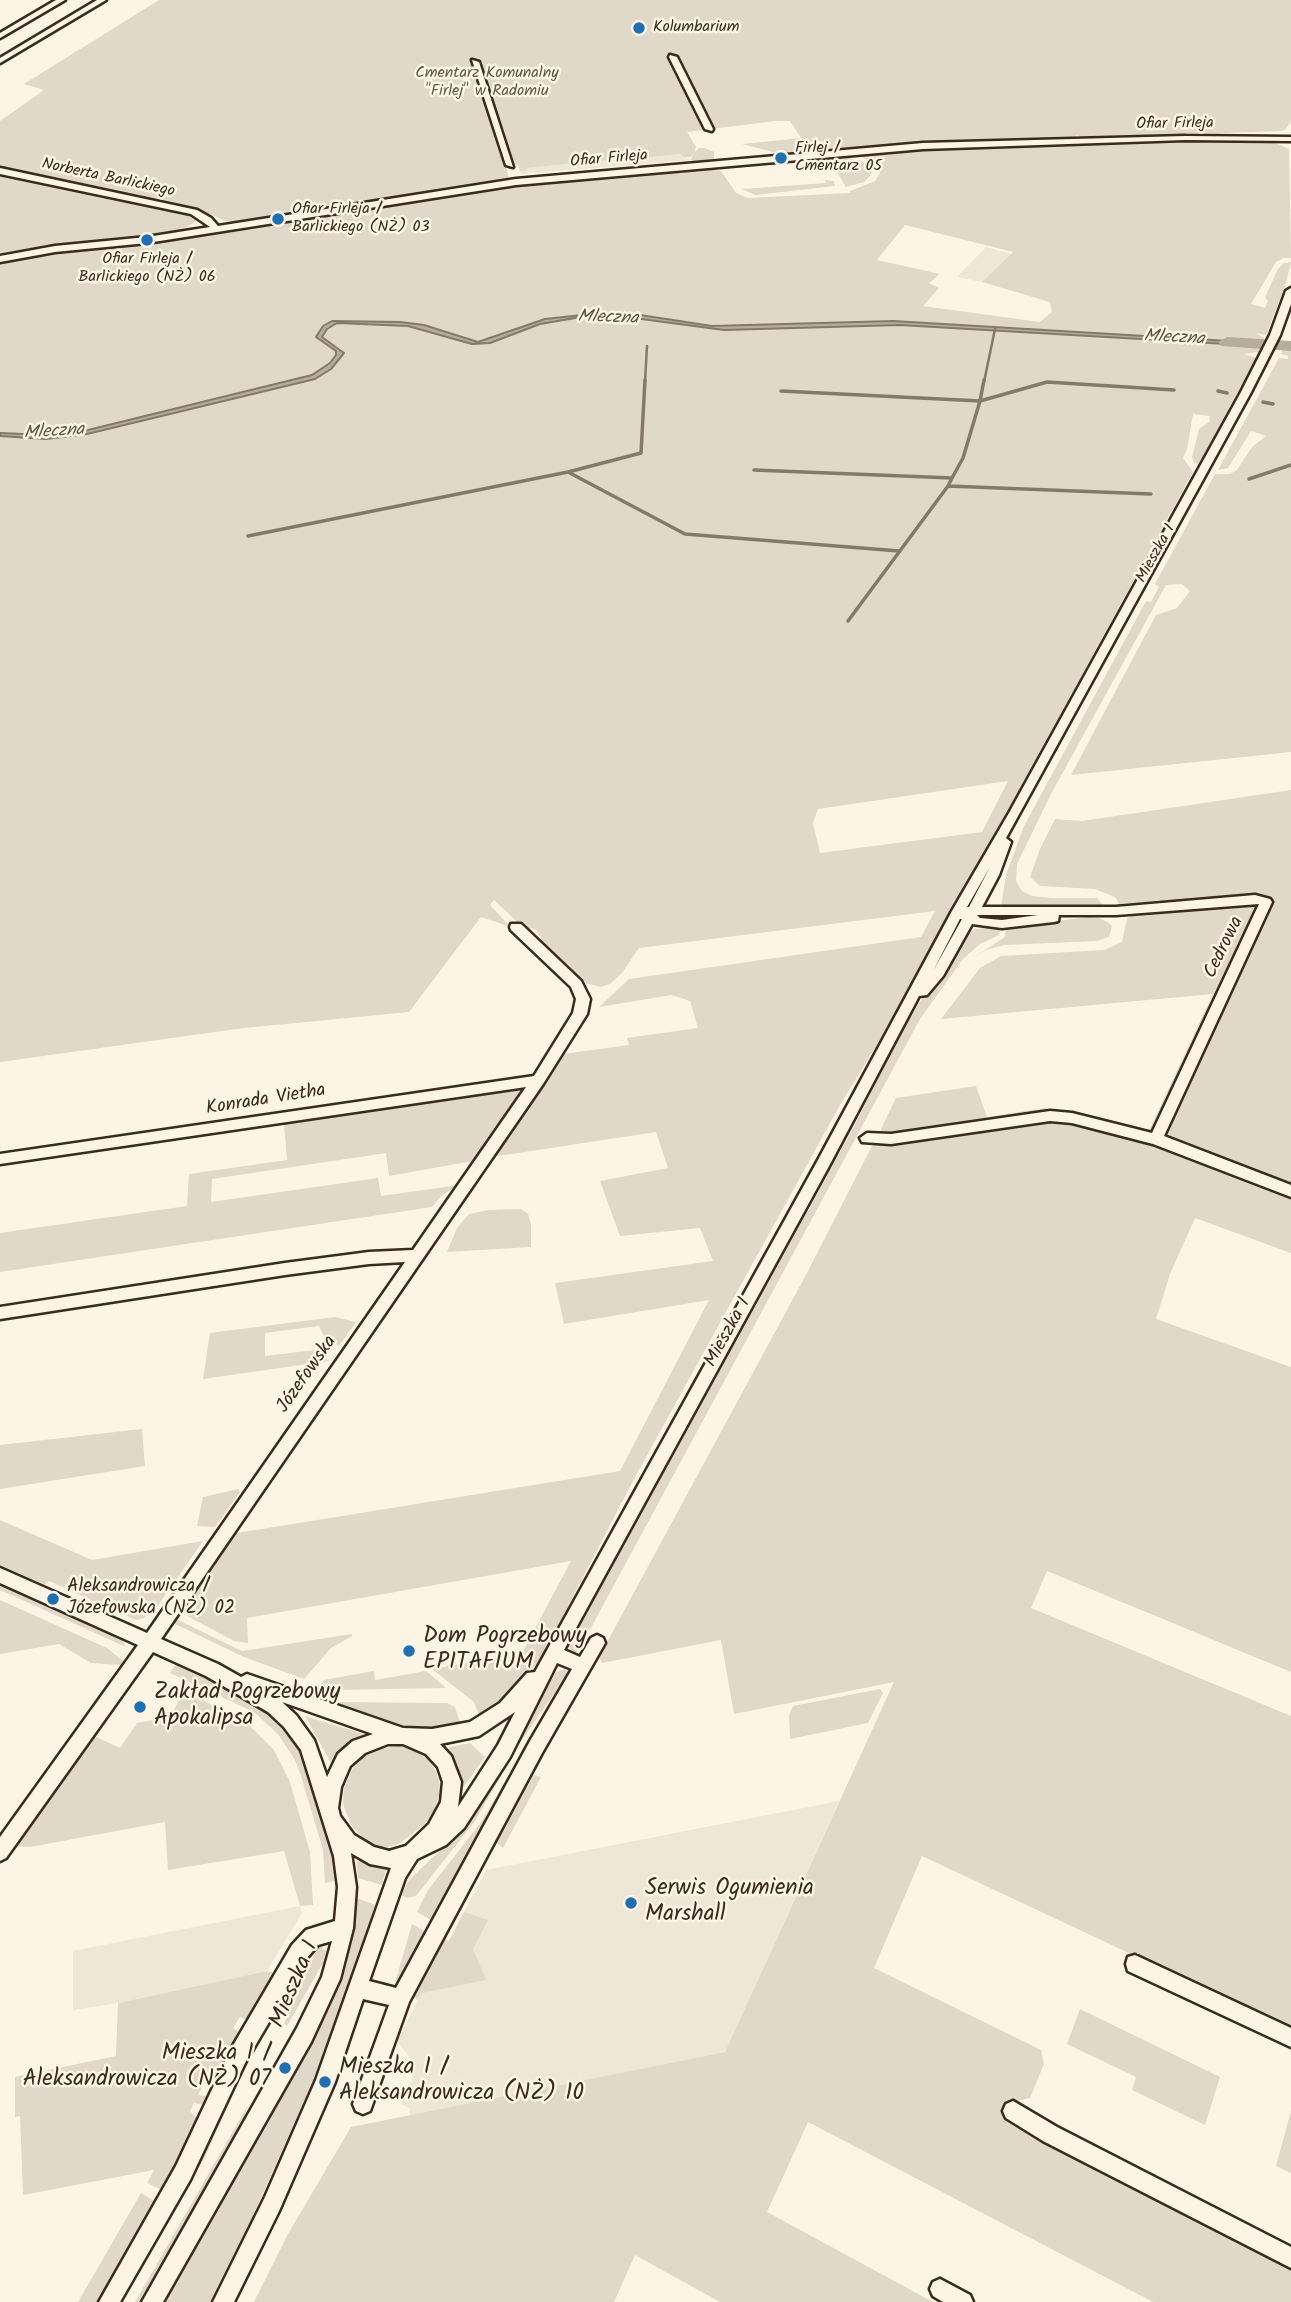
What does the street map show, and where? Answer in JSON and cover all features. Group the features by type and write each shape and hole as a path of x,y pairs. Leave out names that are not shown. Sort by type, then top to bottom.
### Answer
{"street":[{"path":"0,36 61,0"},
{"path":"0,61 102,0"},
{"path":"673,57 709,130"},
{"path":"475,62 510,165"},
{"name":"Ofiar Firleja","path":"0,259 199,232 516,182 923,146 1224,138 1291,139"},
{"name":"Ofiar Firleja","path":"1224,138 1291,139"},
{"name":"Norberta Barlickiego","path":"0,171 177,208 208,220 216,229"},
{"path":"199,232 208,220"},
{"name":"Mieszka I","path":"553,1653 905,1012 966,913 1015,813 1265,357 1291,291"},
{"name":"Mieszka I","path":"966,913 993,875 1015,813"},
{"path":"981,895 993,909"},
{"name":"Cedrowa","path":"966,913 1002,925 1084,912 1255,899 1266,902 1156,1139"},
{"name":"Cedrowa","path":"966,913 993,909 1084,912"},
{"name":"Józefowska","path":"0,1852 538,1080 580,1014 583,999 576,984 516,927"},
{"name":"Konrada Vietha","path":"0,1159 538,1080"},
{"path":"867,1138 891,1139 1050,1116 1100,1124 1156,1139 1291,1191"},
{"path":"0,1314 285,1269 369,1258 416,1256"},
{"path":"0,1575 212,1670 418,1741 440,1754 450,1771 450,1804 442,1821 411,1853 398,1873 325,2081 294,2154 223,2302"},
{"path":"363,2104 401,1998 597,1643"},
{"path":"553,1653 583,1666"},
{"path":"553,1653 504,1751 458,1822 440,1839 389,1860 370,1855 341,1834 331,1814 332,1787 344,1760 359,1747 376,1739 455,1735 478,1727 519,1697 553,1653"},
{"name":"Mieszka I","path":"152,2302 316,2012 331,1979 344,1928 347,1883 343,1856 307,1746 290,1721 255,1693 212,1670"},
{"path":"109,2302 183,2173 238,2056 299,1952 313,1937 344,1928"},
{"path":"1135,1964 1291,2038"},
{"path":"359,1988 401,1998"},
{"path":"1013,2111 1050,2134 1291,2258"},
{"path":"940,2289 963,2302"}],"shaded area":[{"path":"680,154 692,160 521,174 520,171 526,171 526,168"},
{"path":"986,247 1012,254 982,282 957,277"},
{"path":"839,1801 725,2052 410,2116 410,2108 401,2104 412,2080 414,2063 397,2041 486,1870"},
{"path":"300,1906 302,1913 267,1971 73,2010 73,1951"}],"green space":[{"name":"Cmentarz Komunalny \"Firlej\" w Radomiu","path":"159,0 1291,0 1291,121 1285,130 1084,138 1076,135 1076,138 827,148 830,143 820,143 817,137 812,138 818,149 780,154 742,144 801,138 790,121 775,121 687,132 696,147 691,157 680,154 639,158 639,161 624,162 621,159 582,163 572,167 568,164 527,168 526,171 520,171 518,165 506,166 509,179 505,181 242,222 225,221 210,214 179,231 160,234 164,240 489,187 578,179 604,180 697,168 721,171 736,193 748,198 850,193 875,181 880,173 878,165 856,154 888,151 1085,143 1271,141 1289,149 1291,258 1276,262 1251,304 1265,308 1268,301 1265,297 1278,269 1284,263 1291,262 1266,335 1256,333 1264,338 1262,343 893,321 712,326 640,315 601,313 545,319 478,342 424,325 337,321 323,326 316,337 336,351 336,355 330,363 312,375 84,431 46,435 0,433 0,121 44,90 24,84","holes":["905,225 1013,252 982,282 1050,302 1052,312 1040,322 923,306 939,288 929,283 940,274 877,260"]},
{"path":"699,148 714,152 714,159 705,162 693,164 691,159"},
{"path":"842,156 866,163 872,169 871,175 864,182 846,187 828,157"},
{"path":"825,180 834,181 835,186 755,195 742,189 826,183"},
{"path":"587,316 634,318 724,330 900,325 1261,346 1258,352 1244,354 1256,358 1199,464 1194,463 1192,457 1199,429 1209,422 1210,416 1193,414 1183,458 1193,472 1025,779 880,1040 840,1105 635,1477 541,1658 514,1694 481,1720 474,1702 432,1669 522,1653 571,1561 247,1618 248,1643 234,1641 180,1612 195,1587 237,1533 620,1471 709,1300 564,1324 555,1283 713,1261 700,1228 620,1236 600,1181 668,1168 656,1132 485,1158 563,1054 629,1045 627,1038 698,1028 690,1001 672,995 599,1007 629,979 921,937 935,911 639,948 622,973 610,984 601,987 580,982 540,941 541,937 536,930 526,930 494,900 490,905 515,932 508,926 481,917 409,1012 244,1028 0,1062 0,436 46,439 87,434 315,379 340,359 341,349 322,337 327,329 337,323 408,326 472,344 482,344 540,324","holes":["1008,781 982,832 820,853 813,823 818,809"]},
{"path":"1284,347 1291,348 1291,752 1071,775 1156,615 1177,608 1190,591 1182,584 1166,585 1051,794 1017,864 1016,881 1022,891 1032,896 1097,898 1104,906 1001,906 1006,875 1024,826 1146,601 1151,602 1159,587 1155,584 1215,474 1230,474 1237,470 1252,447 1266,436 1251,431 1228,468 1218,470 1279,358 1288,359 1288,356 1281,354"},
{"path":"1291,790 1291,1253 1195,1218 1170,1274 1156,1319 1291,1367 1291,1672 1047,1571 1031,1608 1291,1716 1291,2029 922,1856 874,1968 1041,2050 1044,2064 1030,2098 1017,2101 1011,2118 1291,2265 1291,2302 1153,2302 808,2122 767,2212 933,2302 720,2302 635,2255 614,2302 254,2302 288,2234 351,2127 725,2052 894,1682 734,1714 721,1640 602,1663 599,1657 807,1273 873,1144 1056,1121 1145,1139 1213,994 941,1019 980,968 1001,956 1104,950 1122,942 1127,919 1131,915 1254,904 1259,910 1271,908 1268,897 1262,894 1119,904 1115,897 1095,889 1040,886 1030,877 1055,819 1082,821"},
{"path":"1099,918 1112,926 1109,937 1097,941 1005,945 986,950 971,959 1005,937 1006,927"},
{"path":"1000,927 999,935 980,944 963,959 920,1019 580,1648 574,1655 569,1654 570,1644 849,1136 908,1020 965,934 975,929"},
{"path":"976,1086 987,1117 1046,1108 1049,1113 892,1135 882,1132 896,1098"},
{"path":"519,1087 525,1090 473,1161 389,1176 386,1153 212,1179 211,1202 378,1178 381,1196 459,1185 441,1196 432,1207 0,1272 0,1233 187,1206 189,1174 287,1160 286,1122"},
{"path":"521,1209 528,1214 531,1224 531,1247 447,1252 457,1228 469,1214 488,1210"},
{"path":"335,1317 356,1322 339,1346 324,1336 319,1326 265,1333 265,1356 316,1350 329,1361 203,1379 210,1333"},
{"path":"142,1429 145,1466 0,1489 0,1445"},
{"path":"238,1489 240,1492 215,1527 197,1526 203,1497"},
{"path":"0,1520 92,1560 203,1541 154,1611 136,1620 49,1581 45,1585 0,1565"},
{"path":"0,1585 122,1640 126,1647 0,1590"},
{"path":"0,1600 107,1648 123,1661 121,1665 91,1663 59,1644 0,1654"},
{"path":"176,1619 242,1651 352,1636 331,1648 304,1679 244,1657 173,1623"},
{"path":"176,1664 252,1697 266,1707 289,1732 304,1755 331,1841 337,1880 325,1883 323,1850 301,1776 295,1760 278,1734 254,1712 170,1673"},
{"path":"564,1669 568,1671 566,1676 515,1750 511,1748 556,1672"},
{"path":"374,1671 375,1680 426,1671 446,1688 332,1690 320,1685 324,1680"},
{"path":"160,1680 244,1720 274,1750 290,1782 310,1852 313,1905 300,1906 284,1851 168,1870 165,1822 30,1847 13,1846 36,1815 40,1814 46,1801 92,1735 120,1748 137,1723 182,1715 174,1710 180,1698 157,1686"},
{"path":"880,1689 883,1693 868,1723 790,1739 789,1716 793,1706"},
{"path":"327,1702 447,1703 455,1707 461,1726 439,1730 412,1728"},
{"path":"305,1716 364,1735 350,1744 331,1763"},
{"path":"470,1743 485,1757 462,1789 460,1773 447,1750"},
{"path":"398,1746 409,1748 427,1758 436,1771 441,1790 433,1813 425,1824 399,1844 384,1848 364,1839 351,1825 343,1804 344,1788 361,1758 379,1749"},
{"path":"501,1765 501,1776 475,1821 416,1896 407,1898 401,1895 409,1880 459,1833"},
{"path":"534,1775 541,1777 503,1848 497,1843"},
{"path":"504,1783 508,1785 434,1922 417,1912 428,1890 482,1821"},
{"path":"360,1860 386,1869 382,1885 358,1878 357,1862"},
{"path":"357,1898 375,1905 355,1967 323,2058 252,2218 210,2302 165,2302 333,1998 351,1940"},
{"path":"464,1912 488,1920 473,1949 486,1980 422,1993 418,2000 411,1996 442,1938 449,1941"},
{"path":"412,1924 428,1933 400,1981 395,1983"},
{"path":"319,1945 326,1951 323,1963 287,2026 284,2024"},
{"path":"267,1971 275,1973 276,1977 250,2021 240,2017 233,2028 241,2034 216,2085 204,2084 198,2095 207,2096 209,2102 204,2105 194,2103 190,2111 200,2122 166,2188 162,2190 147,2183 154,2170 23,2195 20,2116 15,2117 15,2077 116,2056 118,2003"},
{"path":"291,1982 240,2079 205,2157 119,2302 245,2060"},
{"path":"1080,2009 1220,2077 1205,2125 1132,2090 1136,2077 1067,2044"},
{"path":"248,2105 243,2121 139,2302 135,2302"},
{"path":"1291,2111 1291,2173 1276,2166"},
{"path":"141,2193 156,2202 99,2302 78,2302"}],"water":[{"path":"601,313 640,315 712,326 893,321 1262,343 1261,346 900,325 724,330 634,318 587,316 540,324 490,343 472,344 408,326 337,323 327,329 322,337 344,353 331,369 315,379 87,434 46,439 0,436 0,433 46,435 84,431 312,375 330,363 336,355 336,351 316,337 323,326 332,321 424,325 478,342 545,319"}],"waterway":[{"path":"984,382 995,329"},
{"name":"Mleczna","path":"1227,342 1291,346"},
{"path":"645,382 647,346"},
{"path":"568,472 641,453 645,380"},
{"path":"980,401 984,380"},
{"path":"980,401 1047,382 1174,390"},
{"path":"781,391 980,401"},
{"path":"1218,391 1227,393"},
{"path":"952,478 963,458 980,401"},
{"path":"1263,402 1273,404"},
{"path":"1249,479 1291,465"},
{"path":"754,470 952,478"},
{"path":"248,536 568,472"},
{"path":"568,472 685,534 899,551"},
{"path":"948,486 952,478"},
{"path":"848,621 948,486"},
{"path":"948,486 1151,494"}],"place":[{"name":"Kolumbarium","path":"639,28"},
{"name":"Firlej / Cmentarz 05","path":"781,158"},
{"name":"Ofiar Firleja / Barlickiego (NŻ) 03","path":"278,219"},
{"name":"Ofiar Firleja / Barlickiego (NŻ) 06","path":"147,240"},
{"name":"Aleksandrowicza / Józefowska (NŻ) 02","path":"53,1599"},
{"name":"Dom Pogrzebowy EPITAFIUM","path":"409,1651"},
{"name":"Zakład Pogrzebowy Apokalipsa","path":"140,1707"},
{"name":"Serwis Ogumienia Marshall","path":"631,1903"},
{"name":"Mieszka I / Aleksandrowicza (NŻ) 07","path":"285,2068"},
{"name":"Mieszka I / Aleksandrowicza (NŻ) 10","path":"325,2082"}]}
